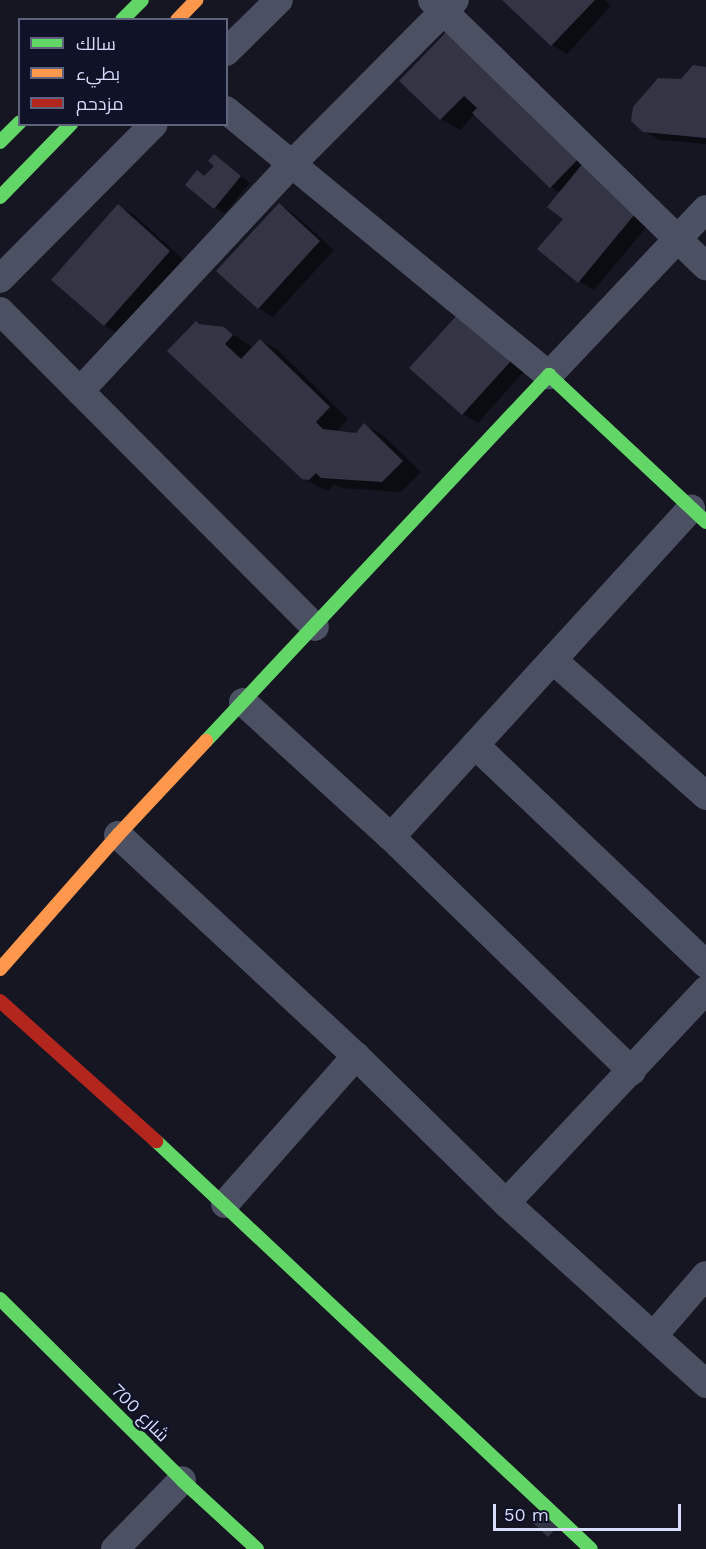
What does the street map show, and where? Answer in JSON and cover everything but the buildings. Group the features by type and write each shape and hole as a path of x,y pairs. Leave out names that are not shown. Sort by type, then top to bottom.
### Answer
{"street":[{"path":"124,18 142,0"},
{"path":"179,18 196,0"},
{"path":"228,50 279,0"},
{"path":"80,391 444,4 706,266"},
{"path":"228,112 549,375 698,515 552,660 391,837"},
{"path":"0,142 18,125"},
{"path":"0,196 70,126"},
{"path":"0,279 152,126"},
{"path":"0,969 118,835 706,208"},
{"path":"0,311 315,627"},
{"path":"552,660 706,796"},
{"path":"243,702 391,837 632,1071"},
{"path":"475,745 706,964"},
{"path":"118,835 356,1056 506,1203 706,1384"},
{"path":"506,1203 706,990"},
{"path":"0,1001 225,1204 591,1549"},
{"path":"225,1204 356,1056"},
{"path":"654,1335 706,1275"},
{"name":"شارع 700","path":"0,1299 182,1479 257,1549"},
{"path":"115,1549 182,1479"}],"traffic: fast":[{"path":"124,18 142,0"},
{"path":"0,142 18,124"},
{"path":"0,197 69,126"},
{"path":"206,741 549,375 706,522"},
{"path":"156,1141 591,1549"},
{"path":"0,1299 182,1480 257,1549"}],"traffic: slow":[{"path":"179,18 196,0"},
{"path":"0,969 118,835 206,741"}],"traffic: jam":[{"path":"0,1001 156,1141"}]}
